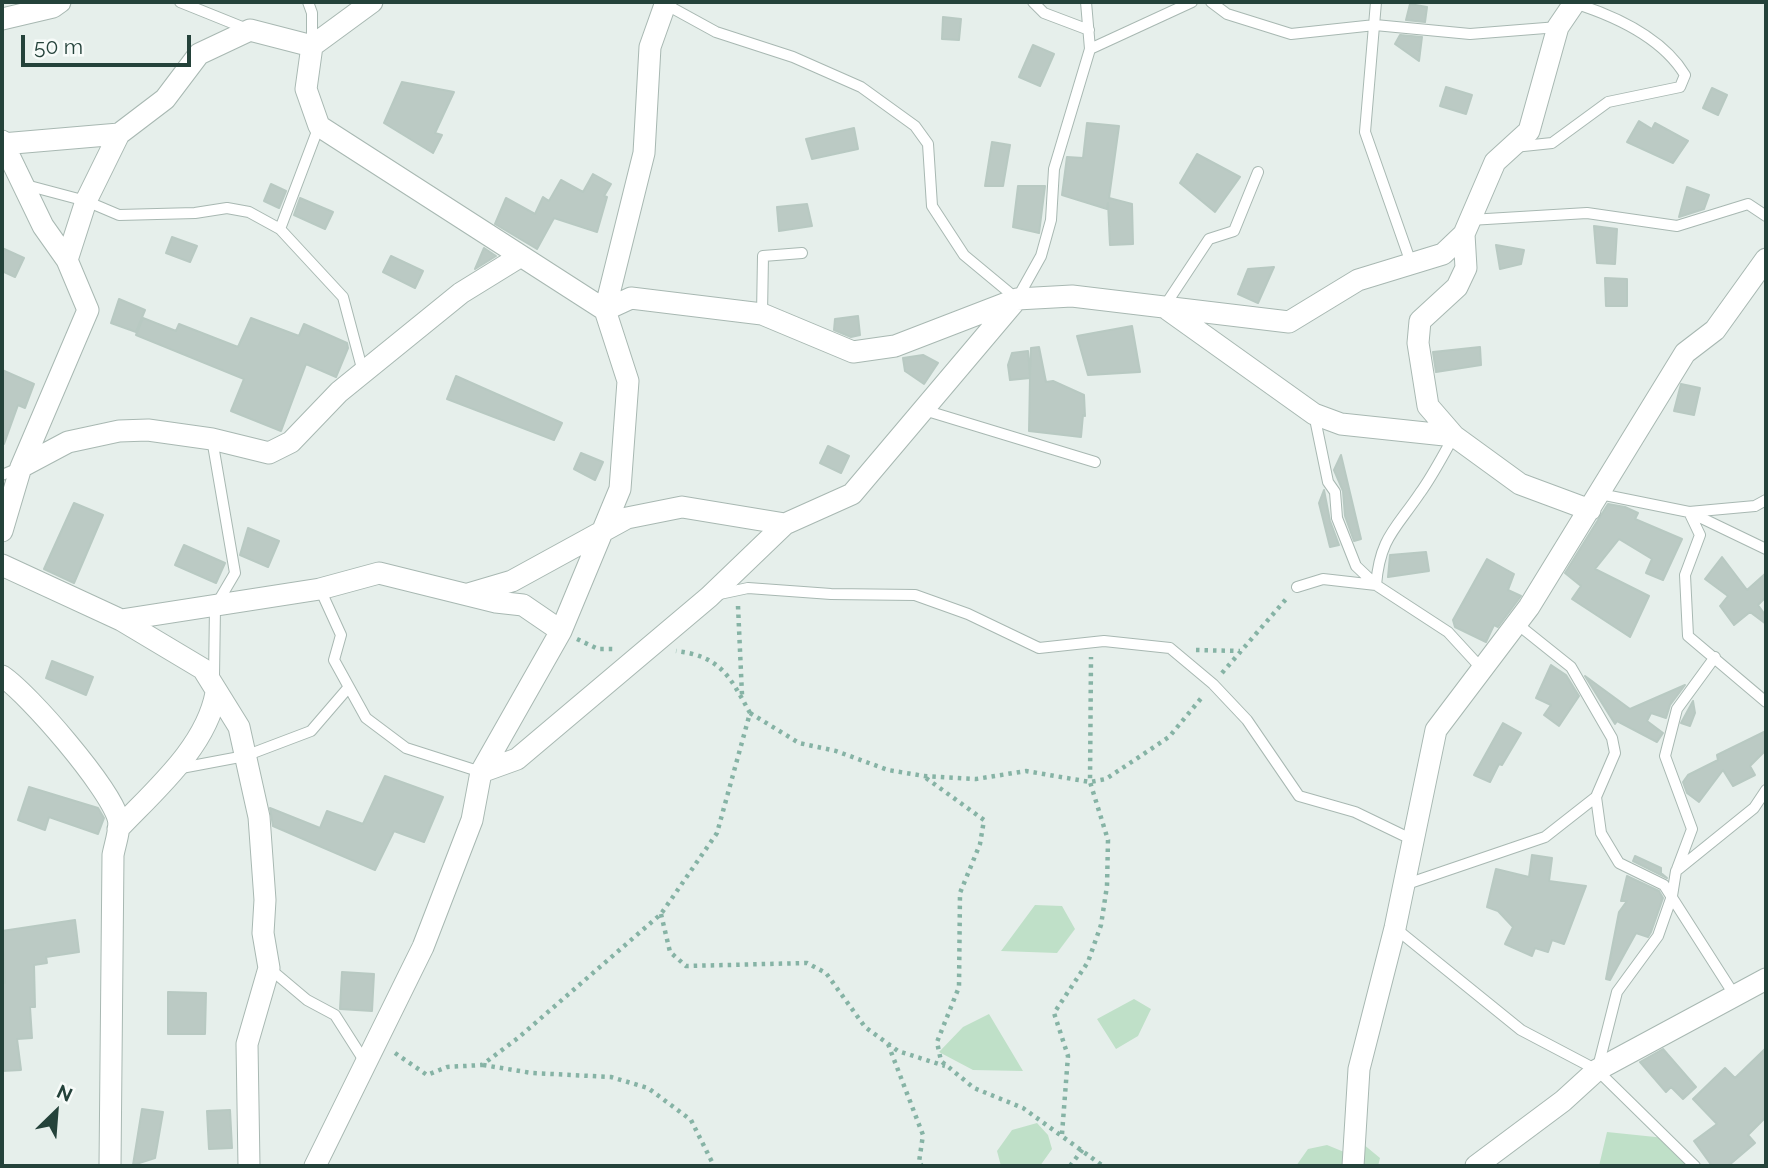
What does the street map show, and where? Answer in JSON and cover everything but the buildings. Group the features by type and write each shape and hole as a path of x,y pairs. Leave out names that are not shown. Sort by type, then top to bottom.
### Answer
{"street":[{"path":"4,12 53,7 61,2"},
{"path":"372,2 312,46 306,89 319,126 605,310"},
{"path":"605,310 631,298 762,314 853,352 895,346 1017,299 1072,296 1289,322 1358,279 1443,254 1466,227 1495,162 1529,131 1558,27 1575,2"},
{"path":"310,1165 366,1063 423,947 472,820 481,772 561,631 620,489 628,381 605,310 644,153 650,47 666,3"},
{"path":"67,260 86,201 119,134 165,99 199,54 250,30 312,46"},
{"path":"2,531 11,471 88,310 67,260 43,226 2,143 119,134"},
{"path":"2,171 21,184"},
{"path":"1466,227 1466,268 1457,287 1420,321 1418,343 1428,406 1454,436 1520,484 1595,502"},
{"path":"11,471 68,442 119,431 148,429 212,439 269,453 291,442 339,392 461,293 521,256"},
{"path":"1353,1166 1359,1069 1395,929 1436,730 1516,623 1595,502 1685,353 1715,330 1766,259"},
{"path":"481,772 517,759 709,597 785,524 852,494 1017,299"},
{"path":"1164,307 1314,414 1341,424 1454,436"},
{"path":"465,594 512,581 626,518 682,507 785,524"},
{"path":"2,565 121,620 203,669 239,727 259,817 265,900 263,933 269,968 247,1044 249,1166"},
{"path":"121,620 320,589 379,573 523,605 561,631"},
{"path":"2,676 54,730 110,798 119,822 113,855 110,1166"},
{"path":"118,829 174,770 212,718 216,693"},
{"path":"1476,1166 1563,1101 1597,1070 1766,979"}],"lane":[{"path":"180,2 250,30"},
{"path":"308,2 312,13 312,46"},
{"path":"1033,2 1044,13 1089,30"},
{"path":"666,3 716,32 793,57 861,88 915,126 928,144 932,206 964,255 1017,299 1041,256 1051,220 1054,169 1090,49 1086,2"},
{"path":"1090,49 1192,2"},
{"path":"1211,2 1227,14 1291,34 1375,25 1470,34 1558,27"},
{"path":"1376,2 1365,132 1411,263"},
{"path":"1512,147 1552,143 1608,102 1680,88 1685,75 1673,54 1609,15 1575,2"},
{"path":"280,229 319,126"},
{"path":"1164,307 1209,239 1234,232 1258,173"},
{"path":"21,184 86,201 119,215 195,213 227,208 248,212 280,229 343,298 363,372"},
{"path":"1466,227 1587,213 1677,226 1748,204 1766,216"},
{"path":"762,314 763,256 802,253"},
{"path":"924,410 1095,462"},
{"path":"1314,414 1328,482 1335,492 1337,518 1356,566 1376,585 1448,632 1482,668"},
{"path":"1376,585 1379,556 1395,524 1420,494 1454,436"},
{"path":"212,439 235,573 215,607 213,661 216,693"},
{"path":"1595,502 1689,512 1755,506 1766,500"},
{"path":"1689,512 1766,549"},
{"path":"1689,512 1700,535 1685,575 1688,636 1766,702"},
{"path":"1297,587 1323,579 1376,585"},
{"path":"709,597 748,588 831,594 915,595 968,614 1039,648 1091,643 1170,649 1213,684 1247,720 1299,796 1354,812 1413,840"},
{"path":"320,589 341,635 334,660 366,718 406,748 481,772"},
{"path":"1404,885 1545,837 1596,797 1615,754 1612,738 1571,667 1516,623"},
{"path":"1597,1070 1617,992 1658,936 1672,895 1676,872 1692,829 1665,756 1677,709 1716,657"},
{"path":"174,770 245,756 311,731 348,688"},
{"path":"1676,872 1754,808 1766,790"},
{"path":"1596,797 1601,834 1619,863 1664,885 1735,996"},
{"path":"1395,929 1521,1030 1597,1070 1695,1166"},
{"path":"269,968 307,1000 335,1015 366,1063"}],"path":[{"path":"561,631 598,649 647,648 700,654 730,675 750,713 799,743 836,751 888,770 924,776 976,779 1026,771 1090,782 1107,779 1169,737 1297,587"},
{"path":"737,590 743,699"},
{"path":"1062,1135 1068,1056 1055,1013 1088,961 1101,925 1107,886 1108,840 1090,782 1091,643"},
{"path":"1170,649 1241,651"},
{"path":"482,1065 518,1038 661,914 717,833 750,713"},
{"path":"924,776 984,820 981,844 960,893 959,987 937,1042 941,1061 974,1088 1023,1108 1103,1166"},
{"path":"661,914 670,952 686,966 807,963 826,973 865,1027 898,1051 948,1066"},
{"path":"376,1041 427,1074 447,1067 482,1065 532,1073 611,1077 648,1088 691,1120 714,1166"},
{"path":"888,1043 923,1135 919,1162 922,1166"},
{"path":"1070,1166 1083,1149"}],"green space":[{"path":"1035,905 1062,906 1075,929 1057,953 1001,951"},
{"path":"1134,999 1151,1009 1138,1036 1116,1049 1097,1019"},
{"path":"989,1014 1023,1071 973,1070 939,1052 963,1027"},
{"path":"1037,1123 1048,1135 1052,1149 1040,1166 1001,1166 997,1151 1012,1130"},
{"path":"1607,1132 1665,1138 1688,1166 1599,1166"},
{"path":"1363,1144 1380,1158 1378,1166 1360,1166"},
{"path":"1327,1145 1354,1156 1354,1166 1296,1166 1308,1149"}]}
